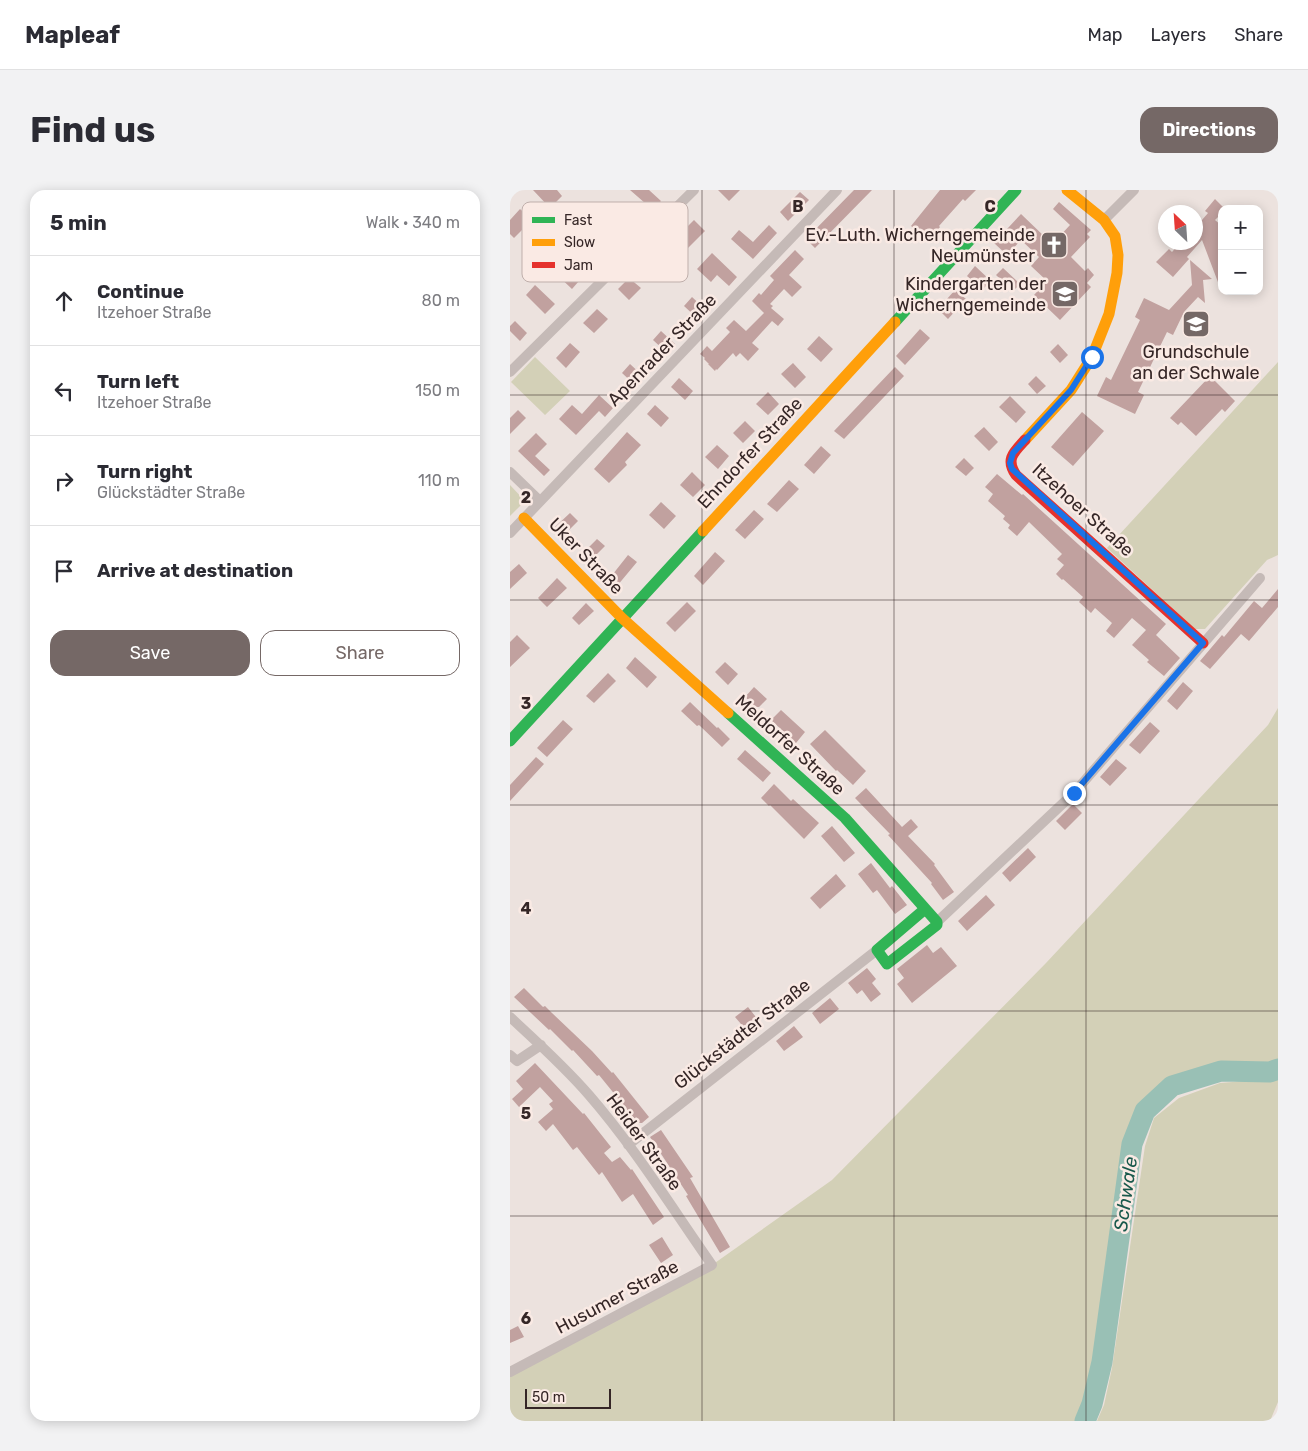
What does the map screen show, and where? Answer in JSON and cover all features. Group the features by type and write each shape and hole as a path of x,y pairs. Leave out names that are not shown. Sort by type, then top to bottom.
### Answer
{"street":[{"path":"682,202 694,190"},
{"name":"Apenrader Straße","path":"510,533 837,190"},
{"name":"Ehndorfer Straße","path":"510,740 1016,190"},
{"name":"Itzehoer Straße","path":"1067,190 1104,220 1115,236 1118,255 1117,273 1110,314 1092,357 1071,390 1013,453 1010,463 1012,469 1203,643"},
{"path":"1104,220 1134,190"},
{"path":"510,372 601,282"},
{"name":"Uker Straße","path":"510,472 540,501"},
{"name":"Uker Straße","path":"524,518 622,618"},
{"path":"877,950 888,964 937,925 937,922 1074,793 1260,578"},
{"name":"Meldorfer Straße","path":"622,618 845,818 925,909"},
{"path":"925,909 937,922"},
{"name":"Glückstädter Straße","path":"628,1145 877,950 925,909"},
{"name":"Heider Straße","path":"510,1017 541,1045 589,1094 628,1145 712,1265"},
{"path":"510,1055 516,1061 541,1045"},
{"name":"Husumer Straße","path":"510,1372 712,1265"}],"shaded area":[{"path":"535,357 570,391 545,415 511,382"},
{"path":"1278,362 1278,555 1267,560 1205,629 1195,629 1107,548"},
{"path":"510,485 525,501 510,516"},
{"path":"1278,708 1278,1069 1270,1072 1221,1071 1172,1086 1145,1111 1132,1144 1102,1362 1092,1404 1083,1407 1078,1421 510,1421 510,1372 712,1265 832,1180 1046,963 1268,725"},
{"path":"1278,1077 1278,1402 1270,1421 1097,1421 1104,1405 1112,1368 1145,1146 1154,1118 1179,1098 1220,1083"}],"building":[{"path":"533,190 557,190 562,196 556,202 544,202"},
{"path":"630,190 649,190 661,201 644,202"},
{"path":"718,190 740,190 729,201"},
{"path":"854,190 872,190 815,248 806,239"},
{"path":"940,190 976,190 965,201 963,199 939,226 929,241 911,226"},
{"path":"800,192 809,200 788,221 780,212"},
{"path":"1215,199 1221,205 1218,205 1218,217 1215,220 1218,223 1218,282 1203,243 1203,219 1208,213 1205,211"},
{"path":"1059,202 1091,230 1087,234 1090,237 1071,257 1085,271 1088,268 1094,275 1087,283 1091,287 1060,320 1034,295 1047,281 1031,266 1039,257 1021,240 1007,255 994,243 1021,214 1046,238 1051,233 1057,239 1070,225 1053,209"},
{"path":"520,209 522,211 522,230 514,238 510,234 510,220"},
{"path":"694,220 705,231 688,248 688,226"},
{"path":"769,225 777,233 753,259 731,239 739,230 753,242"},
{"path":"795,250 804,259 789,275 802,287 792,297 784,289 770,304 773,306 771,308 784,319 778,326 772,321 752,343 759,349 748,361 740,353 736,357 733,353 715,371 700,354 707,346 712,351 730,332 726,328 734,320 746,331 764,313 752,301 759,293 761,295 774,280 770,276"},
{"path":"1168,250 1172,252 1174,250 1193,250 1187,257 1189,259 1173,277 1156,262"},
{"path":"712,253 737,277 729,286 717,275 711,282 697,269"},
{"path":"1190,260 1212,279 1203,280 1205,303 1198,297 1184,312 1173,335 1167,332 1138,392 1144,395 1135,414 1097,396 1106,377 1111,380 1140,320 1135,317 1144,298 1169,310 1192,285"},
{"path":"975,266 991,281 982,290 967,276"},
{"path":"1003,268 1020,284 1013,291 996,275"},
{"path":"565,282 578,282 572,289"},
{"path":"625,282 634,282 641,288 629,300 618,289"},
{"path":"535,285 555,304 545,314 526,295"},
{"path":"955,290 966,299 948,319 938,309"},
{"path":"692,297 706,310 698,319 684,306"},
{"path":"597,309 608,319 594,333 583,323"},
{"path":"515,321 527,333 520,341 510,331 510,326"},
{"path":"920,329 930,338 905,365 896,356"},
{"path":"661,331 675,344 667,353 653,340"},
{"path":"819,336 833,349 821,362 807,349"},
{"path":"570,343 580,352 566,368 556,358"},
{"path":"1058,344 1068,355 1060,363 1050,352"},
{"path":"793,363 806,377 795,388 781,374"},
{"path":"630,364 644,377 636,386 622,373"},
{"path":"895,367 904,376 844,439 834,431"},
{"path":"1036,376 1046,386 1037,394 1028,384"},
{"path":"1210,376 1235,401 1225,412 1222,409 1196,436 1181,422 1178,425 1170,418"},
{"path":"679,378 693,391 685,400 671,387"},
{"path":"768,392 779,404 768,415 756,404"},
{"path":"599,395 613,408 605,417 599,411 576,435 559,419 572,405 582,414"},
{"path":"1010,396 1026,412 1016,423 999,407"},
{"path":"655,405 669,418 661,427 647,414"},
{"path":"518,410 526,418 510,434 510,418"},
{"path":"1082,412 1104,431 1073,466 1051,447"},
{"path":"745,421 755,431 743,443 733,433"},
{"path":"984,427 998,442 989,451 974,436"},
{"path":"627,432 641,445 625,462 627,465 609,483 594,469"},
{"path":"536,433 547,444 535,456 550,470 544,476 518,451"},
{"path":"717,445 729,456 718,469 705,457"},
{"path":"821,446 831,455 814,474 804,465"},
{"path":"964,458 974,468 966,476 955,467"},
{"path":"692,472 705,485 693,497 680,485"},
{"path":"997,474 1023,494 1166,624 1156,635 1180,658 1164,676 1147,662 1149,660 1132,645 1146,630 1132,618 1114,638 1106,631 1112,623 1095,608 1091,613 1079,602 1083,597 1056,574 1064,565 1057,559 1062,554 1029,522 1017,536 1008,528 1010,525 1003,519 1005,516 988,501 993,494 985,487"},
{"path":"789,480 799,489 777,512 767,504"},
{"path":"661,502 676,516 664,529 649,515"},
{"path":"754,510 764,519 745,539 735,530"},
{"path":"570,513 578,521 564,535 555,527"},
{"path":"597,539 605,546 590,561 582,554"},
{"path":"715,552 725,561 703,585 694,576"},
{"path":"628,555 637,562 617,586 609,579"},
{"path":"519,564 527,573 510,589 510,572"},
{"path":"557,578 567,588 547,607 538,598"},
{"path":"1278,589 1278,607 1249,641 1241,634 1210,669 1200,661 1222,635 1224,637 1254,601 1262,608"},
{"path":"687,602 696,611 675,632 666,623"},
{"path":"586,603 594,611 579,625 572,618"},
{"path":"517,635 530,648 510,667 510,642"},
{"path":"635,657 657,677 647,688 626,668"},
{"path":"725,662 738,674 728,685 715,672"},
{"path":"608,673 616,681 594,703 586,696"},
{"path":"1183,682 1193,691 1177,710 1167,701"},
{"path":"754,687 767,699 759,707 756,707 745,697"},
{"path":"690,702 730,739 722,747 681,711"},
{"path":"781,710 805,732 796,743 771,720"},
{"path":"563,720 573,729 547,757 537,748"},
{"path":"1150,722 1160,731 1140,754 1129,745"},
{"path":"825,730 866,771 853,785 836,771 810,744"},
{"path":"745,750 771,773 763,782 737,759"},
{"path":"536,757 544,764 510,801 510,785"},
{"path":"1116,759 1127,768 1110,786 1100,777"},
{"path":"774,784 791,801 793,799 819,823 804,839 761,798"},
{"path":"866,788 902,827 911,819 918,827 908,836 935,864 954,892 943,900 932,883 888,835 890,834 855,798"},
{"path":"1073,804 1082,813 1065,830 1056,821"},
{"path":"832,826 855,853 844,862 821,836"},
{"path":"1028,848 1036,857 1010,882 1002,873"},
{"path":"871,863 890,888 892,886 907,905 895,914 877,890 873,893 858,874"},
{"path":"836,874 846,886 820,909 810,898"},
{"path":"986,895 995,905 967,931 958,921"},
{"path":"927,945 933,953 941,947 957,966 912,1003 897,984 904,978 897,969"},
{"path":"867,968 876,979 872,983 881,994 871,1002 862,990 857,994 848,983"},
{"path":"524,988 613,1072 649,1117 642,1123 638,1123 599,1075 597,1076 573,1050 514,997"},
{"path":"830,998 839,1009 820,1024 812,1013"},
{"path":"748,1007 759,1021 747,1031 735,1017"},
{"path":"794,1026 803,1037 784,1051 776,1041"},
{"path":"535,1063 584,1113 611,1147 604,1153 612,1162 620,1157 632,1169 664,1217 653,1225 633,1194 622,1202 602,1172 599,1175 577,1147 573,1150 553,1124 546,1131 538,1122 553,1109 549,1104 553,1101 540,1087 519,1107 512,1099 523,1089 516,1081"},
{"path":"661,1130 693,1177 690,1178 730,1247 720,1253 686,1196 688,1195 650,1137"},
{"path":"662,1237 673,1255 661,1263 649,1245"},
{"path":"518,1326 524,1337 510,1343 510,1330"}],"waterway":[{"name":"Schwale","path":"1085,1421 1092,1404 1102,1362 1132,1144 1145,1111 1172,1086 1221,1071 1270,1072 1278,1069"}],"traffic: fast":[{"path":"895,322 1016,190"},
{"path":"510,741 703,531"},
{"path":"728,713 845,818 937,922 937,925 887,964 877,950 925,909"}],"traffic: slow":[{"path":"1025,440 1071,390 1092,357 1109,314 1117,273 1118,255 1115,236 1104,220 1067,190"},
{"path":"703,531 895,322"},
{"path":"524,518 622,618 728,713"}],"traffic: jam":[{"path":"1025,440 1012,456 1011,464 1016,475 1203,643"}],"place":[{"name":"Ev.-Luth. Wicherngemeinde Neumünster","path":"1054,245"},
{"name":"Kindergarten der Wicherngemeinde","path":"1065,294"},
{"name":"Grundschule an der Schwale","path":"1196,324"}],"route":[{"path":"1074,793 1203,643 1016,475 1012,469 1010,463 1013,453 1071,390 1092,357"}]}
